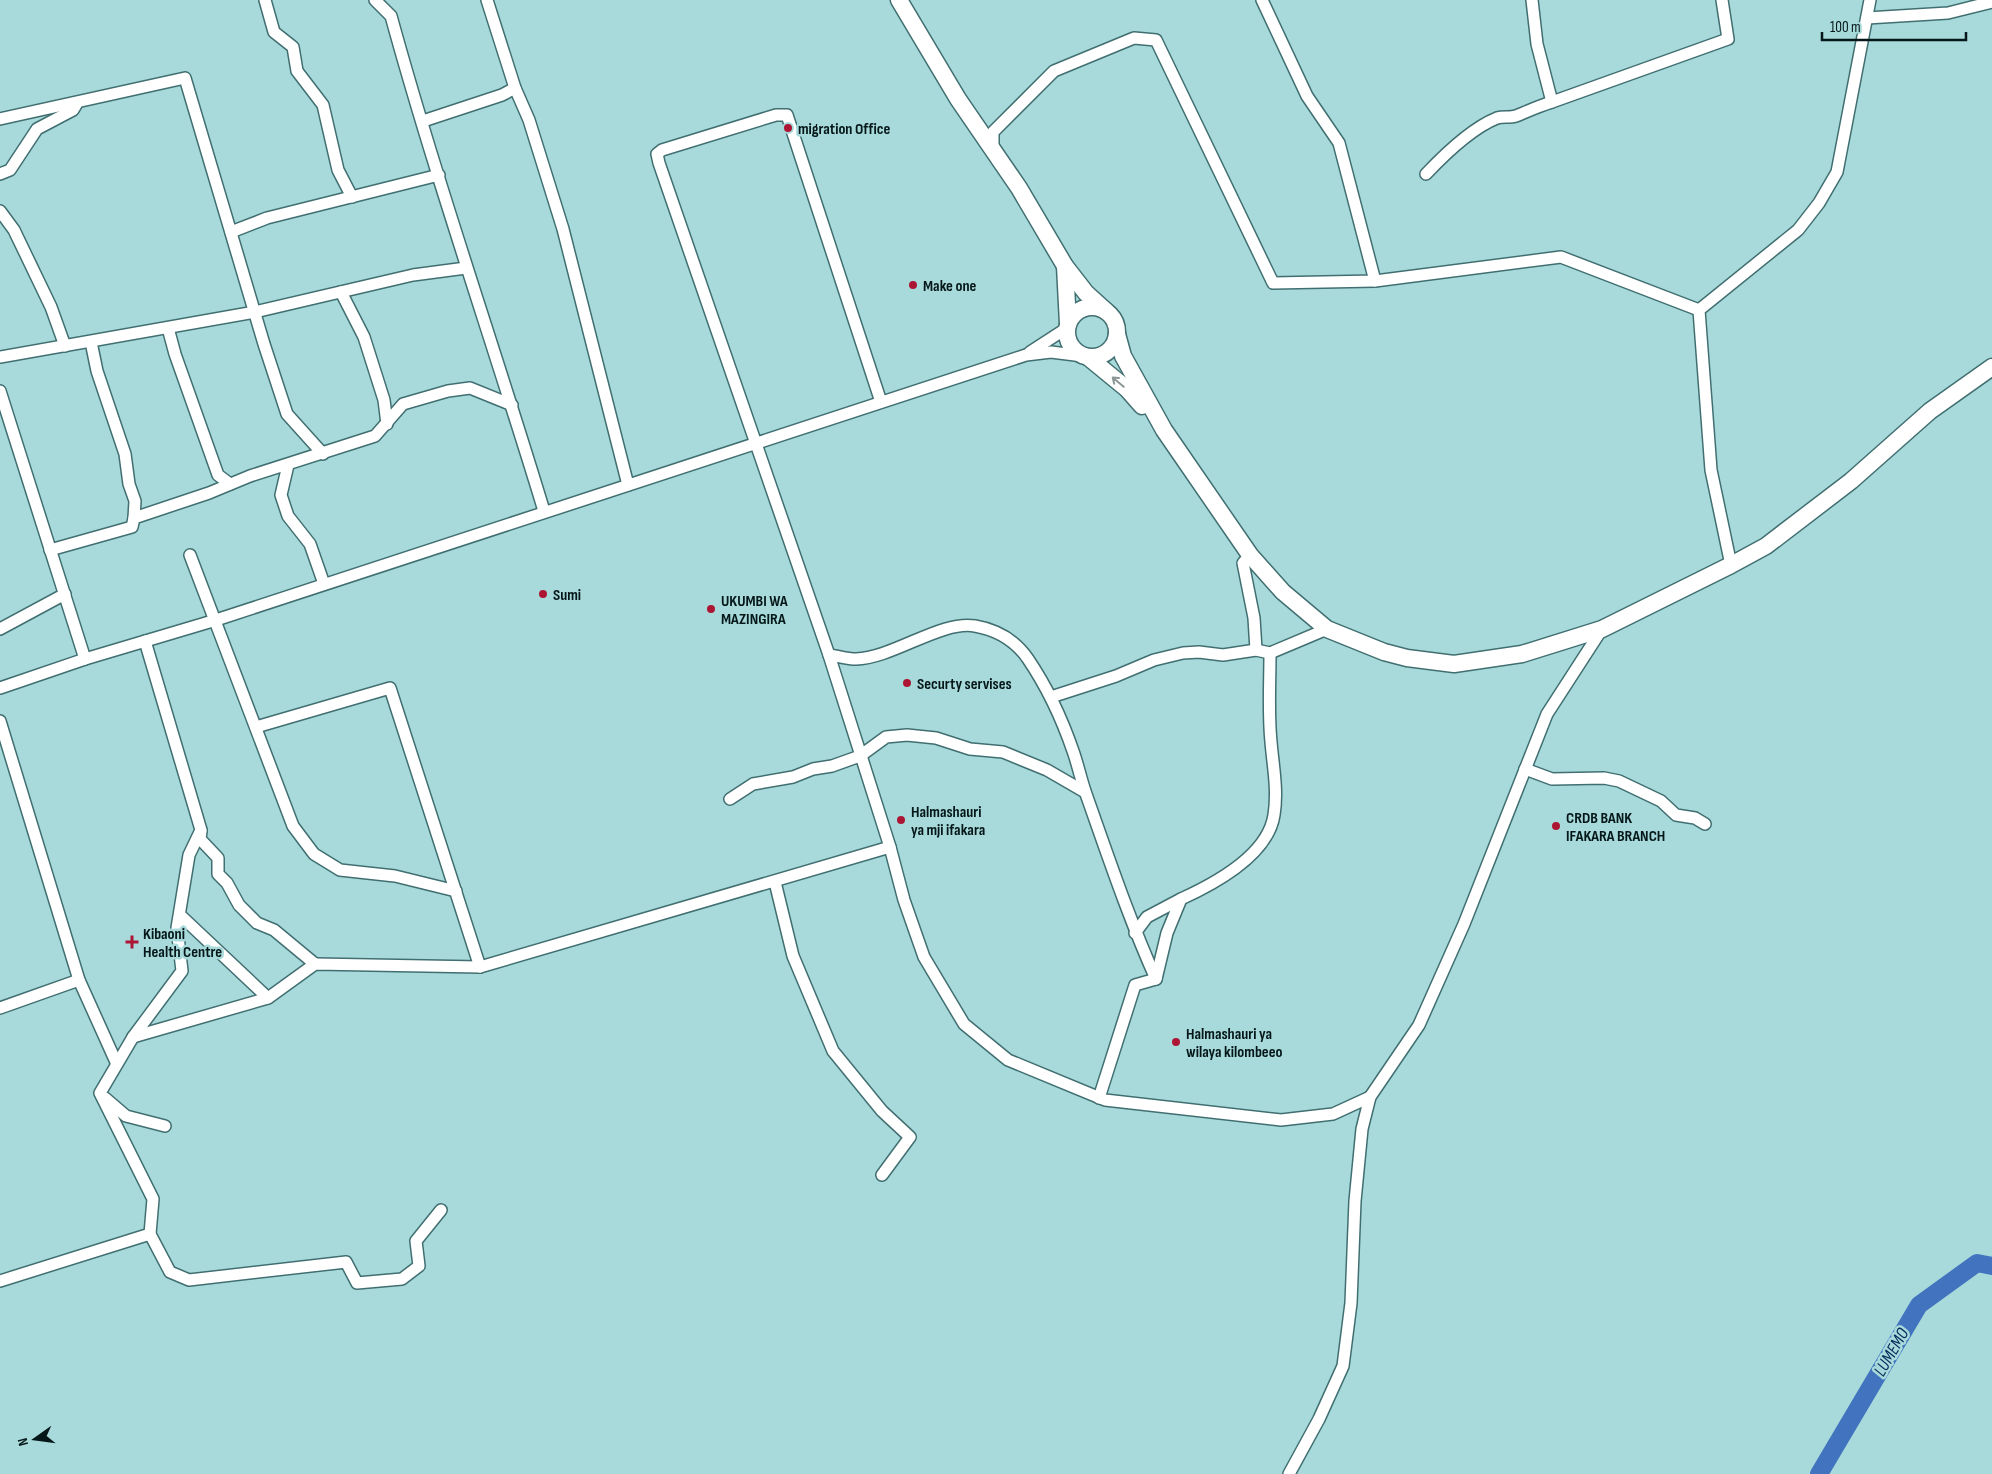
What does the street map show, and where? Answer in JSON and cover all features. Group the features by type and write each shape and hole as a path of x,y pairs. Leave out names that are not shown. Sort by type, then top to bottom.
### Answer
{"main road":[{"path":"899,0 958,99 993,153 1019,188 1065,266 1086,293 1113,319 1123,356 1164,430 1250,555 1284,592 1328,629 1400,656 1454,664 1522,654 1602,629 1766,546 1851,480 1930,410 1992,367"},
{"path":"1065,266 1068,342 1072,348 1127,389 1164,430"},
{"path":"1067,326 1073,315 1086,307 1097,307 1107,312"},
{"path":"1086,357 1100,356 1110,350 1117,334"}],"street":[{"path":"265,0 274,32 293,47 297,71 323,105 338,170 352,197"},
{"path":"375,0 391,16"},
{"path":"388,0 410,86 423,121 466,268 512,405 544,511"},
{"path":"487,0 515,88 529,120 562,229 628,485"},
{"path":"1262,0 1307,96 1339,143 1375,281"},
{"path":"1532,0 1537,44 1552,102"},
{"path":"1426,174 1471,132 1498,117 1514,117 1530,108 1552,102 1728,38 1722,0"},
{"path":"1700,310 1798,230 1820,203 1837,172 1870,0"},
{"path":"1867,18 1948,13 1992,2"},
{"path":"993,153 993,132 1054,71 1134,38 1156,40 1273,283 1375,281 1561,256 1700,310"},
{"path":"0,119 77,104 185,78 287,414 322,454"},
{"path":"423,121 502,95 515,88"},
{"path":"0,174 10,170 37,129 73,110 77,104"},
{"path":"880,402 787,115 776,115 662,150 657,154 755,445 829,655 890,848 904,900 924,957 964,1024 1008,1060 1099,1098 1232,1116 1281,1120 1333,1114 1370,1097"},
{"path":"231,232 267,218 439,175"},
{"path":"0,211 14,230 51,307 65,346"},
{"path":"0,357 255,312 413,274 466,268"},
{"path":"341,292 364,337 384,404 387,424"},
{"path":"1700,310 1711,470 1731,565"},
{"path":"1026,355 1067,326"},
{"path":"168,328 175,354 218,475 230,484"},
{"path":"50,550 132,527 134,518 135,501 129,484 125,454 97,371 91,342"},
{"path":"0,688 85,659 216,620 544,511 755,445 1026,355 1051,352 1086,357"},
{"path":"134,518 375,436 403,404 448,391 470,388 512,405"},
{"path":"0,392 85,659"},
{"path":"384,404 400,408"},
{"path":"288,465 281,495 288,516 310,544 324,584"},
{"path":"190,555 293,826 314,854 340,870 396,876 456,891"},
{"path":"1250,555 1243,563 1254,618 1256,650"},
{"path":"0,629 64,594"},
{"path":"829,655 856,659 878,654 954,627 973,625 997,631 1011,641 1027,658 1051,697 1073,750 1085,792 1135,933 1156,979"},
{"path":"1051,697 1084,687 1154,660 1199,652 1223,655 1256,650 1270,653 1328,629"},
{"path":"1289,1474 1319,1419 1343,1366 1351,1303 1362,1129 1370,1097 1419,1025 1464,924 1547,714 1602,629"},
{"path":"145,641 201,830 200,839 218,858 218,874 227,883 238,906 257,923 274,930 315,964"},
{"path":"1135,933 1147,917 1227,875 1262,843 1274,817 1276,784 1271,740 1270,653"},
{"path":"256,727 390,688 480,967"},
{"path":"0,721 79,980 116,1062"},
{"path":"730,799 754,784 793,778 813,770 832,766 860,756 886,737 907,735 936,738 970,749 1003,752 1054,774 1085,792"},
{"path":"1525,769 1552,779 1604,778 1619,781 1661,801 1676,815 1694,818 1705,824"},
{"path":"100,1093 116,1062 182,970 176,928 180,915 189,855 201,830"},
{"path":"133,1037 268,998 315,964 480,967 890,848"},
{"path":"775,882 794,956 833,1051 882,1111 910,1137 882,1175"},
{"path":"1156,979 1167,933 1181,899"},
{"path":"180,915 268,998"},
{"path":"1099,1098 1135,986 1156,979"},
{"path":"0,1008 79,980"},
{"path":"100,1093 126,1116 165,1126"},
{"path":"100,1093 153,1199 150,1234 170,1272 189,1280 346,1262 357,1282 402,1279 420,1266 416,1241 441,1210"},
{"path":"0,1280 150,1234"}],"waterway":[{"name":"LUMEMO","path":"1819,1474 1919,1305 1977,1263 1992,1266"}],"place":[{"name":"migration Office","path":"788,128"},
{"name":"Make one","path":"913,285"},
{"name":"Sumi","path":"543,594"},
{"name":"UKUMBI WA MAZINGIRA","path":"711,609"},
{"name":"Securty servises","path":"907,683"},
{"name":"Halmashauri ya mji ifakara","path":"901,820"},
{"name":"CRDB BANK IFAKARA BRANCH","path":"1556,826"},
{"name":"Kibaoni Health Centre","path":"132,942"},
{"name":"Halmashauri ya wilaya kilombeeo","path":"1176,1042"}]}
